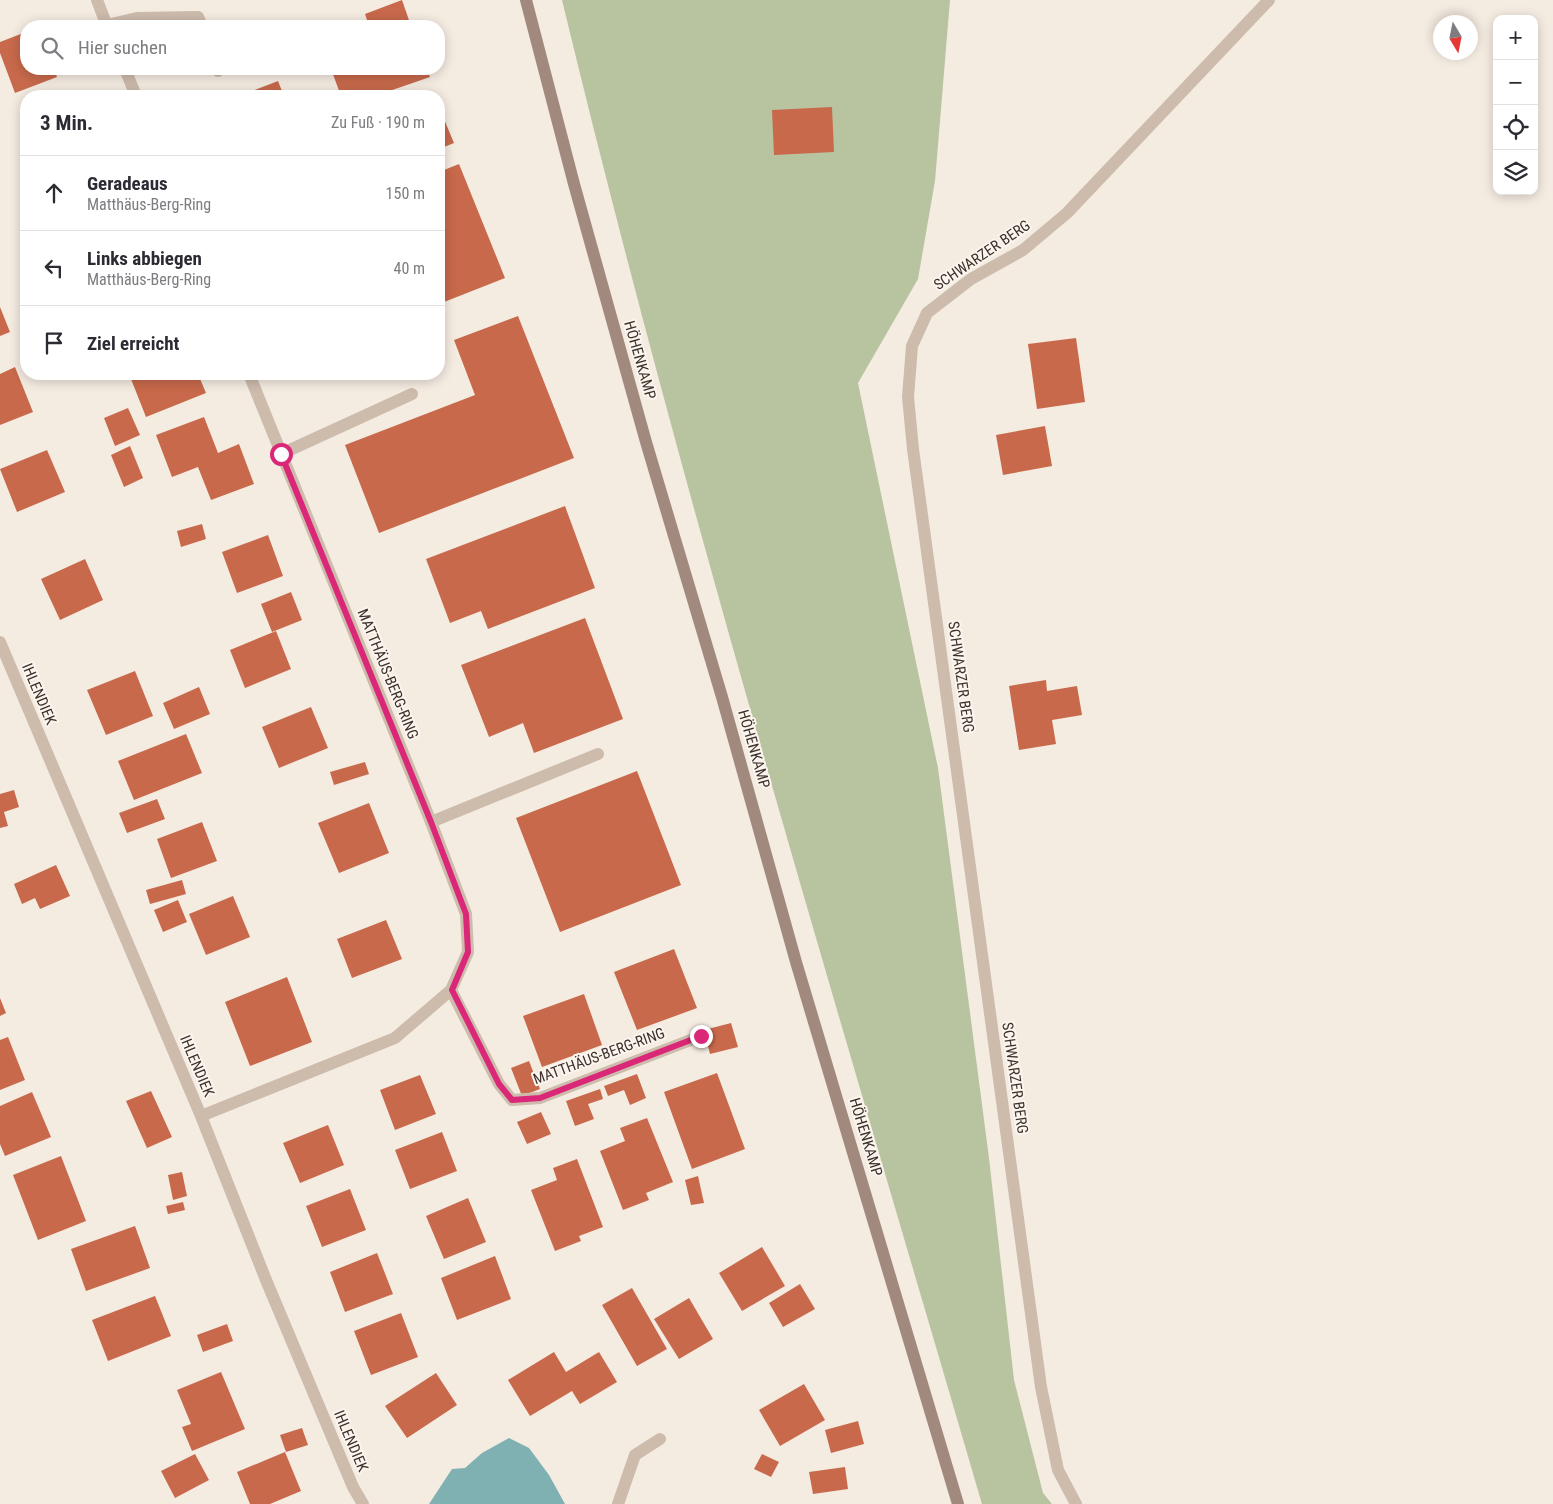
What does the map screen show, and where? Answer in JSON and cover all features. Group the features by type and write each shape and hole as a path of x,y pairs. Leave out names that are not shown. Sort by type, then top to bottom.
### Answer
{"main road":[{"name":"HÖHENKAMP","path":"526,0 574,184 643,433 722,696 796,962 958,1504"}],"street":[{"path":"97,0 105,20"},
{"name":"SCHWARZER BERG","path":"1076,1504 1058,1470 1041,1387 913,450 908,397 912,346 927,313 971,280 1023,250 1067,212 1269,0"},
{"path":"130,20 137,18 198,18 199,20"},
{"path":"127,75 134,90"},
{"name":"MATTHÄUS-BERG-RING","path":"201,1116 395,1038 452,990 468,952 466,914 431,822 251,380"},
{"path":"281,454 412,394"},
{"name":"IHLENDIEK","path":"0,642 201,1116 277,1307 353,1487 363,1504"},
{"path":"431,822 598,754"},
{"name":"MATTHÄUS-BERG-RING","path":"452,990 499,1084 512,1100 540,1098 701,1036"},
{"path":"618,1504 635,1455 660,1439"}],"green space":[{"path":"562,0 950,0 935,181 918,279 858,383 938,768 989,1158 1014,1380 1043,1493 1052,1504 982,1504 817,942 710,566 609,189"}],"water":[{"path":"509,1438 529,1448 549,1475 565,1504 429,1504 452,1469 465,1468 482,1453"}],"building":[{"path":"402,0 409,20 367,20 365,14"},
{"path":"20,34 20,75 56,75 57,77 15,93 0,53 0,42"},
{"path":"333,75 429,75 430,77 392,90 339,90"},
{"path":"278,81 282,90 255,90"},
{"path":"832,107 834,152 774,155 772,110"},
{"path":"445,121 454,143 445,147"},
{"path":"459,164 505,278 445,302 445,170"},
{"path":"0,307 10,332 0,336"},
{"path":"518,316 574,458 379,533 345,445 475,395 454,340"},
{"path":"1076,338 1085,402 1037,409 1028,344"},
{"path":"15,367 33,412 0,425 0,374"},
{"path":"131,380 201,380 206,393 146,417"},
{"path":"128,408 140,435 115,446 104,418"},
{"path":"204,417 218,453 239,444 254,484 211,500 198,467 172,477 156,435"},
{"path":"1045,426 1052,466 1003,475 996,435"},
{"path":"130,446 143,478 124,487 111,455"},
{"path":"47,450 65,492 17,512 0,469"},
{"path":"565,506 595,588 488,629 481,611 450,623 426,559"},
{"path":"202,524 206,539 181,547 177,531"},
{"path":"268,535 283,576 237,593 222,552"},
{"path":"85,559 103,600 60,620 41,579"},
{"path":"291,592 302,620 272,632 261,604"},
{"path":"585,618 623,719 534,753 523,723 489,737 461,665"},
{"path":"276,631 291,669 245,688 230,650"},
{"path":"135,671 153,716 106,735 87,690"},
{"path":"1046,680 1047,691 1077,686 1082,715 1052,720 1056,744 1019,750 1009,686"},
{"path":"199,687 210,714 174,729 163,703"},
{"path":"311,707 328,748 279,768 262,727"},
{"path":"186,734 202,773 134,800 118,761"},
{"path":"365,762 369,774 334,785 330,772"},
{"path":"637,771 681,885 560,932 516,818"},
{"path":"14,790 19,807 4,812 8,826 0,828 0,794"},
{"path":"157,799 165,819 127,833 119,813"},
{"path":"369,803 389,853 339,873 318,823"},
{"path":"202,822 217,861 171,878 157,839"},
{"path":"56,865 70,896 40,909 35,898 22,904 14,884"},
{"path":"182,880 186,894 150,904 146,890"},
{"path":"233,896 250,937 206,955 189,914"},
{"path":"178,900 187,922 163,932 154,910"},
{"path":"386,920 402,959 352,978 337,939"},
{"path":"674,949 697,1008 637,1030 614,972"},
{"path":"287,977 312,1042 250,1066 225,1002"},
{"path":"584,994 602,1045 542,1067 523,1016"},
{"path":"0,998 6,1013 0,1016"},
{"path":"731,1023 738,1047 710,1054 704,1030"},
{"path":"8,1037 25,1080 0,1090 0,1040"},
{"path":"529,1061 540,1089 522,1096 511,1068"},
{"path":"717,1073 745,1149 692,1169 664,1092"},
{"path":"637,1074 646,1098 630,1105 624,1090 608,1096 604,1086"},
{"path":"420,1075 436,1114 395,1130 380,1090"},
{"path":"600,1089 603,1099 588,1104 594,1119 575,1126 566,1101"},
{"path":"151,1091 172,1137 147,1148 126,1101"},
{"path":"32,1092 51,1137 5,1156 0,1144 0,1106"},
{"path":"541,1112 551,1134 527,1144 517,1122"},
{"path":"647,1118 673,1182 646,1193 649,1200 623,1210 600,1151 625,1141 620,1128"},
{"path":"328,1125 344,1165 300,1183 283,1143"},
{"path":"442,1132 457,1171 410,1189 395,1150"},
{"path":"61,1156 86,1221 38,1240 13,1175"},
{"path":"577,1159 603,1227 579,1236 581,1241 555,1251 531,1190 557,1180 553,1168"},
{"path":"182,1172 187,1196 173,1200 168,1175"},
{"path":"698,1176 704,1203 691,1205 685,1180"},
{"path":"350,1189 366,1230 322,1247 306,1206"},
{"path":"468,1198 486,1242 444,1259 426,1216"},
{"path":"183,1202 185,1210 168,1214 166,1206"},
{"path":"135,1226 150,1268 86,1291 71,1249"},
{"path":"762,1247 785,1286 742,1311 719,1273"},
{"path":"377,1253 393,1294 345,1312 330,1272"},
{"path":"495,1256 511,1299 457,1320 441,1278"},
{"path":"800,1284 815,1309 783,1327 769,1303"},
{"path":"632,1288 667,1349 637,1366 602,1305"},
{"path":"155,1296 171,1336 108,1361 92,1320"},
{"path":"689,1298 713,1339 679,1359 654,1319"},
{"path":"401,1313 418,1357 371,1375 354,1331"},
{"path":"227,1324 233,1341 203,1352 197,1335"},
{"path":"554,1352 566,1372 599,1352 617,1382 580,1404 572,1391 530,1416 508,1380"},
{"path":"221,1372 245,1429 192,1451 182,1427 191,1424 177,1390"},
{"path":"436,1373 457,1405 407,1438 385,1406"},
{"path":"804,1384 825,1420 780,1446 759,1410"},
{"path":"858,1421 864,1444 831,1453 825,1430"},
{"path":"302,1428 308,1445 286,1452 280,1435"},
{"path":"285,1452 301,1491 270,1504 250,1504 237,1472"},
{"path":"195,1454 209,1480 175,1498 161,1471"},
{"path":"762,1454 779,1462 771,1477 754,1469"},
{"path":"845,1467 848,1489 813,1494 809,1472"}],"route":[{"path":"281,454 431,822 466,914 468,952 452,990 499,1084 512,1100 540,1098 701,1036"}]}
